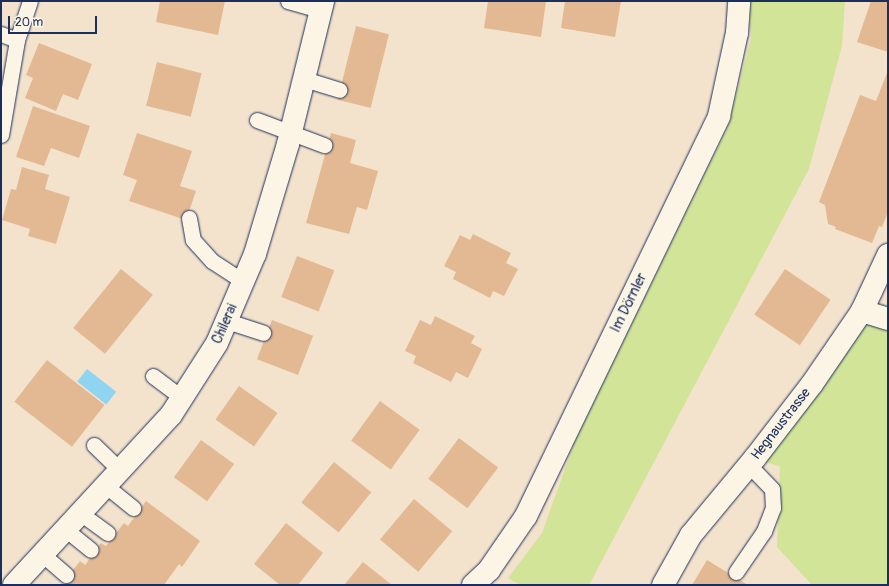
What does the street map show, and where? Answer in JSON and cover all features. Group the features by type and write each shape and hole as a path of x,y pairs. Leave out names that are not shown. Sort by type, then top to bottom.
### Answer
{"street":[{"name":"Im Dörnler","path":"473,585 489,570 526,516 719,116 737,33 739,1"},
{"name":"Chilerai","path":"15,585 65,529 172,415 184,399 217,343 244,282 254,254 290,132 322,6"},
{"name":"Hegnaustrasse","path":"663,585 690,535 749,465 812,384 862,311 888,255"},
{"path":"862,311 888,319"}],"lane":[{"path":"1,135 17,40 30,1"},
{"path":"288,1 322,6"},
{"path":"1,34 17,40"},
{"path":"304,79 339,90"},
{"path":"257,120 324,145"},
{"path":"188,218 193,240 212,260 244,282"},
{"path":"227,321 263,333"},
{"path":"153,376 184,399"},
{"path":"94,445 120,470"},
{"path":"736,572 764,531 773,508 772,489 749,465"},
{"path":"106,486 133,508"},
{"path":"80,513 108,533"},
{"path":"65,529 91,550"},
{"path":"42,554 66,575"}],"green space":[{"path":"748,1 845,1 842,46 809,169 589,585 520,585 508,578 542,533 576,438 728,126 751,38"},
{"path":"862,311 888,319 888,585 812,585 777,547 780,467 755,458"}],"water":[{"path":"87,369 116,392 106,404 77,382"}],"building":[{"path":"160,1 225,1 218,35 156,22"},
{"path":"488,1 546,1 541,37 484,28"},
{"path":"565,1 621,1 615,37 561,28"},
{"path":"871,1 888,1 888,52 857,42"},
{"path":"356,26 389,34 371,108 338,100"},
{"path":"39,43 92,64 78,100 63,94 56,111 25,98 33,78 26,75"},
{"path":"157,62 202,73 191,117 146,106"},
{"path":"887,73 888,212 882,227 879,226 872,243 835,229 836,227 828,224 825,205 819,202 860,95 876,101"},
{"path":"33,106 90,126 79,158 51,148 44,166 16,157"},
{"path":"137,133 192,151 180,186 196,191 186,220 129,201 137,180 123,175"},
{"path":"331,133 356,140 350,163 378,171 367,210 357,207 349,234 306,223"},
{"path":"22,167 49,175 45,189 70,197 56,244 28,236 30,229 2,220 11,189 16,190"},
{"path":"473,234 511,253 506,263 518,269 504,296 493,291 490,298 453,279 456,272 444,266 460,235 470,240"},
{"path":"297,256 334,270 319,311 281,297"},
{"path":"121,269 153,295 105,354 73,328"},
{"path":"785,269 831,300 800,345 754,315"},
{"path":"435,316 475,336 471,343 482,349 468,378 456,372 451,382 413,363 416,356 405,351 420,320 431,325"},
{"path":"272,320 313,336 298,375 257,359"},
{"path":"47,360 105,405 72,447 14,402"},
{"path":"239,386 278,413 254,447 215,420"},
{"path":"380,401 420,430 391,469 351,441"},
{"path":"459,438 498,467 467,508 428,479"},
{"path":"201,440 234,464 207,501 174,477"},
{"path":"334,462 371,492 339,533 301,502"},
{"path":"414,499 452,531 418,572 380,540"},
{"path":"146,501 200,541 182,567 179,564 164,585 68,585 64,582 80,561 85,565 101,543 106,546 124,523 128,526"},
{"path":"286,523 323,553 298,585 280,585 254,564"},
{"path":"707,560 748,585 692,585"},
{"path":"363,562 392,585 344,585"}]}
